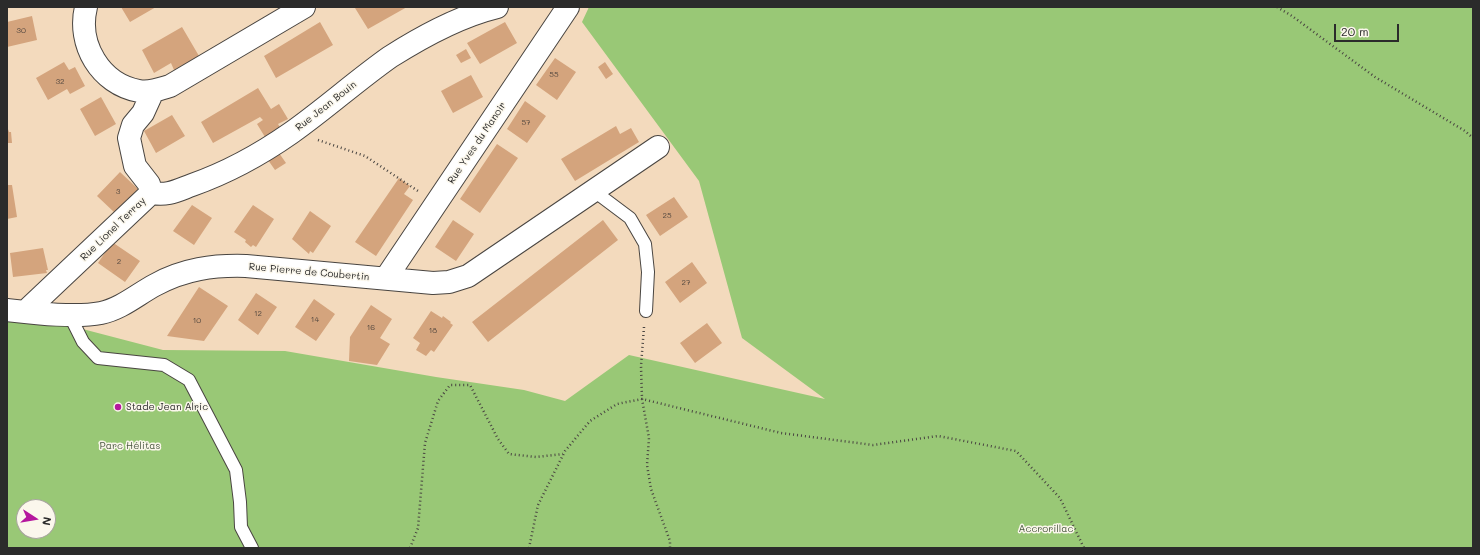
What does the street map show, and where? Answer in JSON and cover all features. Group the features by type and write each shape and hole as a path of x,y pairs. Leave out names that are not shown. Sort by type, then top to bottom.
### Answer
{"street":[{"path":"86,7 84,18 84,36 90,53 99,67 113,79 127,87 140,91 153,91 170,86 304,7"},
{"name":"Rue Jean Bouin","path":"151,193 163,195 201,182 243,163 325,108 363,76 419,39 485,10 497,7"},
{"name":"Rue Yves du Manoir","path":"386,278 561,8"},
{"name":"Rue Lionel Terray","path":"17,310 151,193 149,184 135,166 129,138 134,125 153,91"},
{"name":"Rue Pierre de Coubertin","path":"17,310 80,315 102,312 126,302 155,284 186,271 216,265 246,266 433,283 449,282 468,276 658,147"}],"lane":[{"path":"594,191 630,218 645,244 648,272 646,311"},
{"path":"69,314 82,342 98,358 164,365 189,380 236,470 241,527 252,548"}],"path":[{"path":"1276,7 1292,16 1375,77 1473,138"},
{"path":"282,138 322,140 365,156 436,203"},
{"path":"646,311 641,366 642,399 649,438 647,465 651,489 668,534 670,548"},
{"path":"410,548 418,528 425,443 438,401 450,385 470,385 498,439 509,454 536,457 563,454"},
{"path":"529,548 538,505 563,454 590,421 617,404 642,399 781,433 873,444 938,436 1016,451 1060,498 1084,548"}],"green space":[{"path":"589,7 1473,7 1473,548 7,548 7,320 71,326 163,350 285,351 436,377 524,390 565,401 629,355 825,399 742,338 699,181 582,22"}],"building":[{"path":"121,7 156,7 130,22"},
{"path":"407,7 368,29 355,8"},
{"path":"32,16 37,40 7,47 7,22"},
{"path":"320,22 333,45 276,78 264,56"},
{"path":"505,22 517,43 480,64 467,43"},
{"path":"182,27 199,56 174,70 171,63 154,73 142,50"},
{"path":"466,49 471,58 461,63 456,55"},
{"path":"555,58 576,72 557,100 536,85"},
{"path":"64,62 69,70 75,67 85,86 70,94 67,89 48,100 36,78"},
{"path":"605,62 613,74 606,79 598,67"},
{"path":"471,75 483,97 453,113 441,91"},
{"path":"258,88 271,109 279,104 288,119 278,124 281,129 265,137 257,124 263,120 260,117 213,143 201,122"},
{"path":"101,97 116,124 95,136 80,109"},
{"path":"525,101 546,116 527,143 507,129"},
{"path":"172,115 185,136 156,153 144,131"},
{"path":"7,126 9,132 11,132 12,143 7,143"},
{"path":"616,126 620,134 631,128 639,142 575,181 561,159"},
{"path":"497,144 518,158 480,213 460,199"},
{"path":"279,153 286,163 275,170 268,160"},
{"path":"120,172 138,189 115,213 97,196"},
{"path":"399,178 410,186 404,194 413,200 376,256 355,242"},
{"path":"7,185 12,185 17,217 7,219"},
{"path":"674,197 688,217 660,236 646,215"},
{"path":"192,205 212,218 194,245 173,231"},
{"path":"253,205 274,219 256,247 253,245 251,247 245,242 246,240 234,232"},
{"path":"310,211 331,226 313,253 310,251 309,254 292,239"},
{"path":"453,220 474,234 456,261 435,247"},
{"path":"603,220 618,240 488,342 472,322"},
{"path":"112,242 140,261 125,282 98,263"},
{"path":"43,248 48,270 46,270 47,273 13,277 10,253"},
{"path":"692,262 707,283 680,303 665,282"},
{"path":"199,287 228,306 204,341 167,336"},
{"path":"256,293 277,307 258,335 238,320"},
{"path":"314,299 335,314 316,341 295,327"},
{"path":"371,305 392,319 380,338 390,344 377,365 349,361 350,337"},
{"path":"431,311 442,318 443,316 453,325 434,352 431,350 426,356 416,350 420,343 413,338"},
{"path":"707,323 722,343 695,363 680,343"}],"place":[{"name":"Stade Jean Alric","path":"118,407"}],"park label":[{"name":"Parc Hélitas","path":"130,446"},
{"name":"Accrorillac","path":"1046,529"}]}
